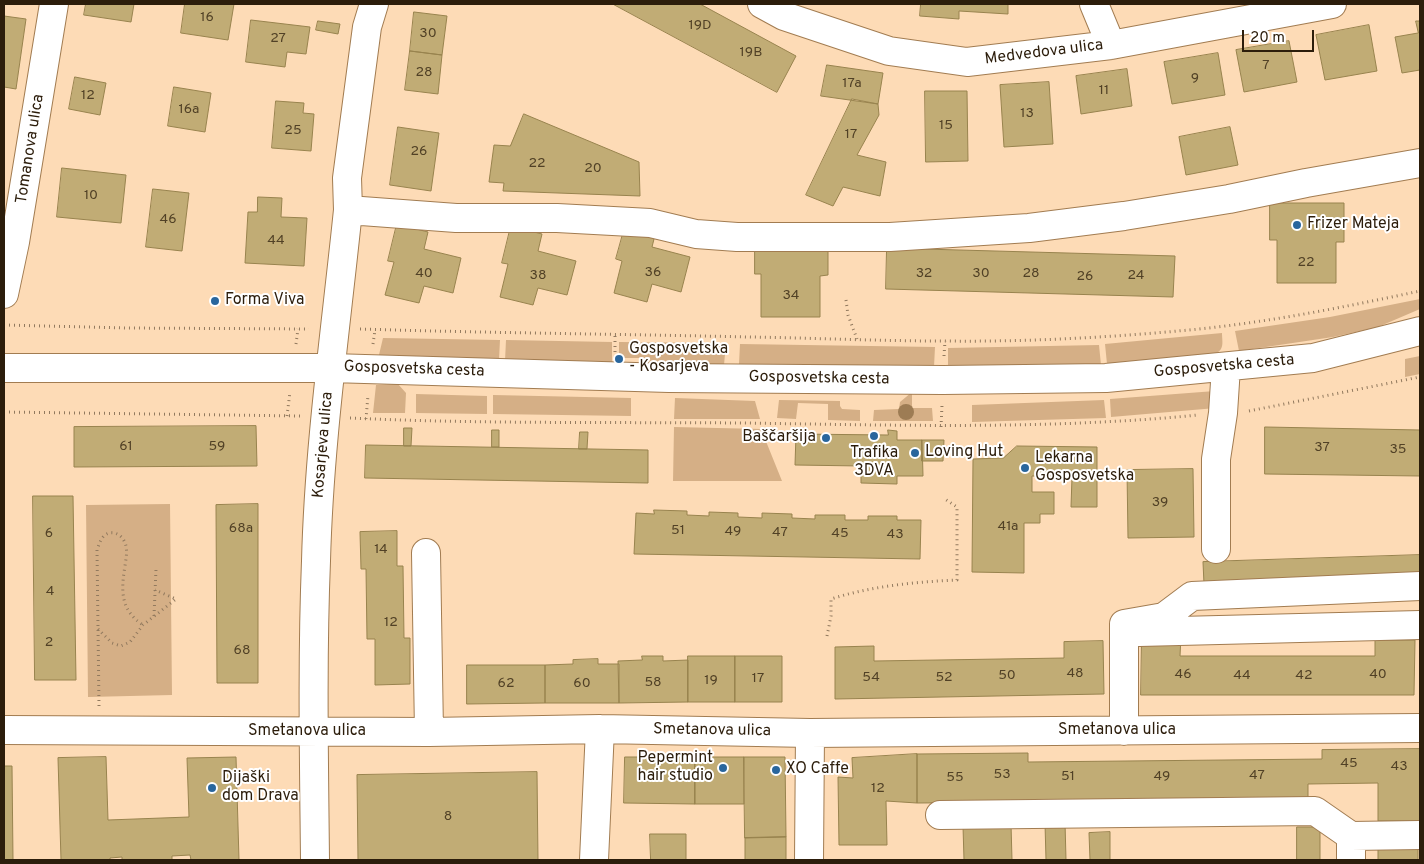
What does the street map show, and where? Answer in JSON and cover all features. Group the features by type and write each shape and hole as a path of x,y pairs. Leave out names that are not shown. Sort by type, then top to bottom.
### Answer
{"street":[{"name":"Tomanova ulica","path":"4,294 10,242 54,4"},
{"name":"Kosarjeva ulica","path":"315,860 316,561 320,483 348,210 347,178 367,26 374,4"},
{"name":"Medvedova ulica","path":"762,4 784,16 889,51 967,62 1111,45 1332,4"},
{"path":"1094,4 1111,45"},
{"path":"348,210 456,218 557,218 650,223 696,234 738,237 890,237 1029,228 1124,216 1229,199 1420,163"},
{"name":"Gosposvetska cesta","path":"4,368 332,368 669,378 943,380 1106,378 1313,358 1420,331"},
{"path":"1216,549 1216,460 1226,366"},
{"path":"426,553 429,732"},
{"path":"1124,731 1124,624 1164,616 1192,596 1420,586"},
{"path":"1124,632 1420,625"},
{"name":"Smetanova ulica","path":"4,730 429,732 600,729 810,732 1420,728"},
{"path":"594,860 600,729"},
{"path":"809,860 810,732"},
{"path":"940,814 1315,811 1351,848 1420,835"}],"path":[{"path":"4,325 336,329 969,341 1078,338 1180,331 1275,320 1420,290"},
{"path":"846,300 848,315 857,339"},
{"path":"347,418 942,427 1040,425 1153,420 1256,410 1420,377"},
{"path":"942,400 942,427"},
{"path":"4,412 306,416"},
{"path":"827,636 831,616 831,599 876,587 917,581 957,580 957,507 945,499"},
{"path":"99,706 97,550 105,534 112,532 119,534 125,542 127,553 122,588 124,600 128,610 143,625"},
{"path":"154,616 156,569"},
{"path":"98,629 112,643 121,646 130,642 143,625 176,599 155,590"}],"shaded area":[{"path":"1420,299 1420,309 1378,327 1333,337 1239,351 1235,331 1330,317"},
{"path":"1222,333 1222,348 1215,354 1107,364 1105,344"},
{"path":"383,338 500,340 499,360 378,359"},
{"path":"506,340 612,342 612,362 505,361"},
{"path":"619,342 726,343 724,365 645,363 645,358 619,358"},
{"path":"740,344 935,347 934,367 739,364"},
{"path":"1099,345 1101,365 948,367 948,348"},
{"path":"1420,356 1420,374 1405,377 1405,359"},
{"path":"398,384 406,393 405,413 373,413 376,385"},
{"path":"1215,391 1216,408 1111,417 1110,399"},
{"path":"912,392 912,408 932,408 933,421 873,421 874,410 899,409 900,402"},
{"path":"416,394 487,396 487,414 416,413"},
{"path":"493,395 631,398 631,416 493,414"},
{"path":"675,398 755,401 760,419 674,419"},
{"path":"779,400 840,401 842,409 860,410 860,421 828,420 828,404 798,403 796,419 777,418"},
{"path":"1104,400 1106,418 972,422 972,405"},
{"path":"674,427 761,429 782,481 673,481"},
{"path":"170,504 172,695 88,697 86,505"}],"building":[{"path":"86,4 134,4 131,22 84,15"},
{"path":"185,4 234,4 228,40 181,33"},
{"path":"613,4 700,4 796,56 777,92"},
{"path":"921,4 1008,4 1008,14 959,11 959,19 920,16"},
{"path":"414,12 447,16 442,55 410,51"},
{"path":"4,16 26,19 16,89 4,87"},
{"path":"251,20 310,27 306,54 287,52 285,67 246,62"},
{"path":"318,21 340,24 338,34 316,30"},
{"path":"1416,21 1420,21 1420,70 1402,73 1395,37 1418,33"},
{"path":"1369,25 1377,71 1325,80 1316,35"},
{"path":"1289,41 1297,82 1244,92 1236,50"},
{"path":"410,51 442,55 438,94 405,90"},
{"path":"1218,53 1225,95 1172,104 1164,62"},
{"path":"827,65 883,73 878,104 821,96"},
{"path":"1127,69 1132,106 1081,114 1076,76"},
{"path":"75,77 106,83 100,115 69,109"},
{"path":"1049,82 1053,144 1004,147 1000,85"},
{"path":"174,87 211,93 205,132 168,126"},
{"path":"925,91 967,91 968,161 926,162"},
{"path":"852,99 878,104 879,115 857,155 886,162 880,196 843,187 833,206 806,195"},
{"path":"276,101 304,103 303,113 314,114 311,151 272,148"},
{"path":"524,114 639,162 640,196 503,191 504,183 489,182 494,145 510,146"},
{"path":"398,127 439,133 431,191 390,185"},
{"path":"1230,127 1238,165 1186,175 1179,137"},
{"path":"62,168 126,175 121,223 57,217"},
{"path":"153,189 189,193 182,251 146,247"},
{"path":"258,197 282,198 281,217 307,218 304,266 245,263 248,212 257,212"},
{"path":"1270,203 1344,203 1344,242 1336,242 1336,283 1277,283 1277,240 1270,240"},
{"path":"626,223 656,231 652,247 690,257 681,292 652,284 647,302 614,293 622,261 616,259"},
{"path":"397,224 428,232 424,249 461,258 453,293 424,286 419,303 385,295 394,262 388,261"},
{"path":"511,226 542,234 538,251 576,261 567,295 538,288 533,305 500,297 508,264 502,263"},
{"path":"755,242 828,242 828,275 820,276 820,317 761,317 761,274 755,274"},
{"path":"887,248 1175,256 1173,297 886,289"},
{"path":"256,426 257,466 74,467 74,427"},
{"path":"1265,427 1420,430 1420,476 1265,474"},
{"path":"404,428 412,428 411,446 404,446"},
{"path":"492,430 499,430 499,447 492,447"},
{"path":"888,430 897,431 897,440 922,440 923,476 897,476 897,484 861,483 861,466 795,465 796,434 888,435"},
{"path":"580,432 588,432 587,449 579,449"},
{"path":"922,440 944,440 943,461 922,461"},
{"path":"366,445 648,450 648,483 365,478"},
{"path":"1017,446 1097,447 1097,507 1071,507 1072,477 1032,476 1032,492 1054,492 1054,514 1040,514 1040,523 1024,523 1024,573 972,572 973,459 1003,458"},
{"path":"1193,469 1194,537 1128,538 1127,470"},
{"path":"33,496 73,496 76,680 35,680"},
{"path":"258,504 258,683 217,683 216,505"},
{"path":"654,510 687,511 687,515 709,516 709,512 738,513 738,517 762,518 762,513 792,514 792,518 815,519 815,515 845,515 845,520 868,520 868,516 897,516 897,520 921,520 920,559 634,554 636,513 654,514"},
{"path":"397,531 397,566 403,566 404,638 410,638 410,684 375,685 375,639 367,639 366,569 361,569 360,532"},
{"path":"1420,555 1420,577 1204,584 1203,562"},
{"path":"1142,636 1181,636 1180,656 1375,656 1375,640 1415,640 1414,695 1141,695"},
{"path":"1103,641 1104,694 835,699 835,647 874,646 874,661 1064,658 1064,642"},
{"path":"642,656 663,656 663,661 688,660 688,702 619,703 618,661 642,660"},
{"path":"688,656 735,656 735,702 688,702"},
{"path":"735,656 782,656 782,702 735,702"},
{"path":"598,659 598,664 619,664 619,703 545,703 545,665 573,664 573,660"},
{"path":"467,665 545,665 545,703 467,704"},
{"path":"1420,749 1420,821 1378,821 1378,783 1308,784 1308,800 917,803 917,754 1028,753 1028,762 1322,759 1322,750"},
{"path":"917,754 917,803 886,801 887,845 839,845 838,777 853,778 852,758"},
{"name":"Dijaški dom Drava","path":"106,757 108,820 189,817 187,758 236,757 239,860 191,860 190,855 172,856 172,860 122,860 122,857 110,858 110,860 61,860 58,758"},
{"path":"625,757 695,757 695,804 624,803"},
{"path":"695,757 744,757 744,804 695,804"},
{"path":"744,757 785,757 786,837 745,838"},
{"path":"4,766 12,766 13,860 4,860"},
{"path":"537,772 538,860 358,860 357,775"},
{"path":"1065,822 1066,860 1046,860 1045,823"},
{"path":"1011,824 1012,860 964,860 963,826"},
{"path":"1297,827 1320,827 1320,860 1297,860"},
{"path":"1110,832 1110,860 1090,860 1089,833"},
{"path":"650,834 686,834 686,860 651,860"},
{"path":"786,837 786,860 745,860 745,838"},
{"path":"1418,848 1418,860 1378,860 1378,849"}],"place":[{"name":"Frizer Mateja","path":"1297,225"},
{"name":"Forma Viva","path":"215,301"},
{"name":"Gosposvetska - Kosarjeva","path":"619,359"},
{"name":"Trafika 3DVA","path":"874,436"},
{"name":"Baščaršija","path":"826,438"},
{"name":"Loving Hut","path":"915,453"},
{"name":"Lekarna Gosposvetska","path":"1025,468"},
{"name":"Pepermint hair studio","path":"723,768"},
{"name":"XO Caffe","path":"776,770"},
{"name":"Dijaški dom Drava","path":"212,788"}]}
